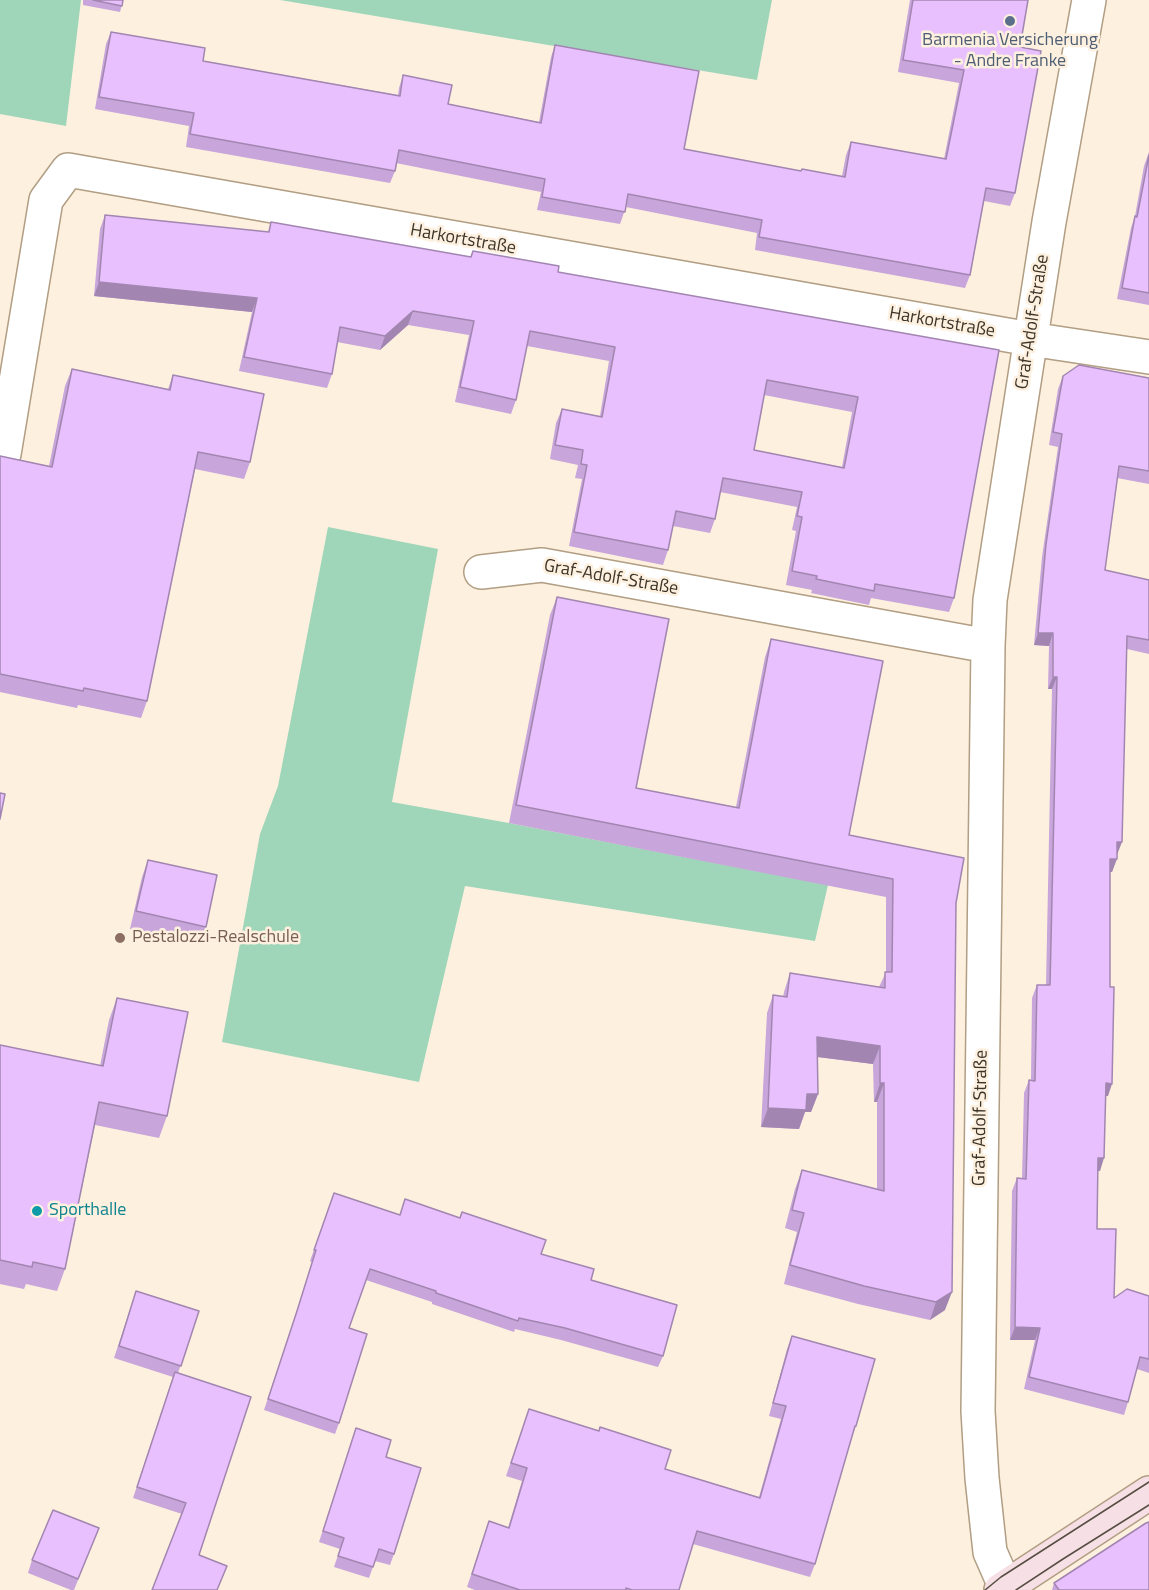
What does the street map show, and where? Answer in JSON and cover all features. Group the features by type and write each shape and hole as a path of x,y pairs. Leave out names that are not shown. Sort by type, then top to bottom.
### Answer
{"main road":[{"path":"1004,1588 1149,1493"}],"street":[{"name":"Graf-Adolf-Straße","path":"1004,1588 990,1552 978,1411 990,600 1049,222 1089,0"},
{"name":"Harkortstraße","path":"4,454 46,200 68,170 1030,339 1149,357"},
{"name":"Graf-Adolf-Straße","path":"481,572 542,565 988,646"}],"green space":[{"path":"0,0 81,0 66,126 0,114"},
{"path":"280,0 772,0 757,80"},
{"path":"328,527 438,549 392,802 828,885 815,941 465,886 419,1082 222,1042 260,834 278,786"}],"building":[{"path":"93,0 123,0 122,6"},
{"path":"913,0 1028,0 1020,47 1041,51 1015,193 986,188 970,275 759,237 762,220 628,194 625,212 542,197 545,179 399,150 395,171 190,134 194,113 99,97 111,32 205,48 203,61 400,96 403,75 452,85 448,104 541,123 555,45 699,71 684,149 845,177 851,142 946,159 964,70 903,60"},
{"path":"1149,155 1149,293 1122,288"},
{"path":"105,215 269,232 271,222 471,257 473,251 559,266 558,272 999,350 954,598 875,584 874,591 816,579 817,576 792,571 802,517 797,516 802,492 723,478 715,519 676,511 668,550 574,532 587,465 581,464 583,450 555,445 562,409 602,417 615,347 530,331 516,400 460,387 474,321 413,311 385,336 340,327 332,374 244,357 257,298 99,282","holes":["767,380 858,397 844,468 754,450"]},
{"path":"1079,365 1149,378 1149,471 1119,466 1105,570 1149,580 1149,640 1127,636 1122,842 1117,842 1117,859 1110,859 1110,987 1114,987 1112,1084 1106,1083 1104,1158 1098,1158 1097,1229 1116,1229 1114,1298 1127,1289 1149,1296 1149,1359 1140,1357 1128,1402 1029,1377 1040,1328 1015,1327 1017,1178 1026,1179 1029,1080 1035,1081 1037,985 1050,985 1057,677 1053,677 1053,633 1038,633 1046,544 1062,434 1053,432 1063,376"},
{"path":"72,369 170,390 173,375 264,394 250,462 198,452 147,701 0,674 0,456 52,467"},
{"path":"557,597 669,619 636,788 739,808 771,639 883,661 849,835 964,858 956,903 952,1292 936,1302 864,1286 790,1265 804,1213 792,1210 802,1170 884,1191 884,1083 880,1083 880,1046 817,1037 818,1094 807,1094 806,1110 768,1108 773,995 787,997 790,973 885,988 885,972 892,972 893,879 516,805"},
{"path":"0,793 5,794 0,819"},
{"path":"148,860 217,875 206,927 136,911"},
{"name":"Sporthalle","path":"117,998 188,1012 167,1116 99,1102 65,1269 33,1262 32,1267 0,1260 0,1045 103,1066"},
{"path":"334,1193 400,1215 405,1199 460,1218 462,1212 546,1240 541,1254 594,1269 591,1280 677,1305 663,1356 565,1328 519,1318 518,1321 370,1269 349,1328 367,1334 339,1423 268,1399"},
{"path":"136,1291 199,1311 181,1366 119,1346"},
{"path":"792,1336 875,1359 815,1564 697,1531 679,1590 626,1588 626,1590 520,1590 472,1574 489,1521 509,1528 527,1468 511,1463 529,1409 599,1431 600,1427 671,1450 665,1469 760,1498 786,1406 773,1403"},
{"path":"175,1372 251,1397 199,1555 227,1566 217,1590 152,1590 186,1503 137,1487"},
{"path":"356,1428 391,1440 386,1457 421,1468 394,1554 379,1549 373,1567 338,1556 344,1538 323,1531"},
{"path":"53,1510 99,1528 78,1579 32,1560"},
{"path":"1149,1522 1149,1590 1059,1590 1054,1583 1146,1523"}],"tram line":[{"path":"985,1590 1001,1577 1149,1482"},
{"path":"1016,1590 1149,1505"}],"place":[{"name":"Barmenia Versicherung - Andre Franke","path":"1010,21"},
{"name":"Pestalozzi-Realschule","path":"120,938"},
{"name":"Sporthalle","path":"37,1211"}]}
